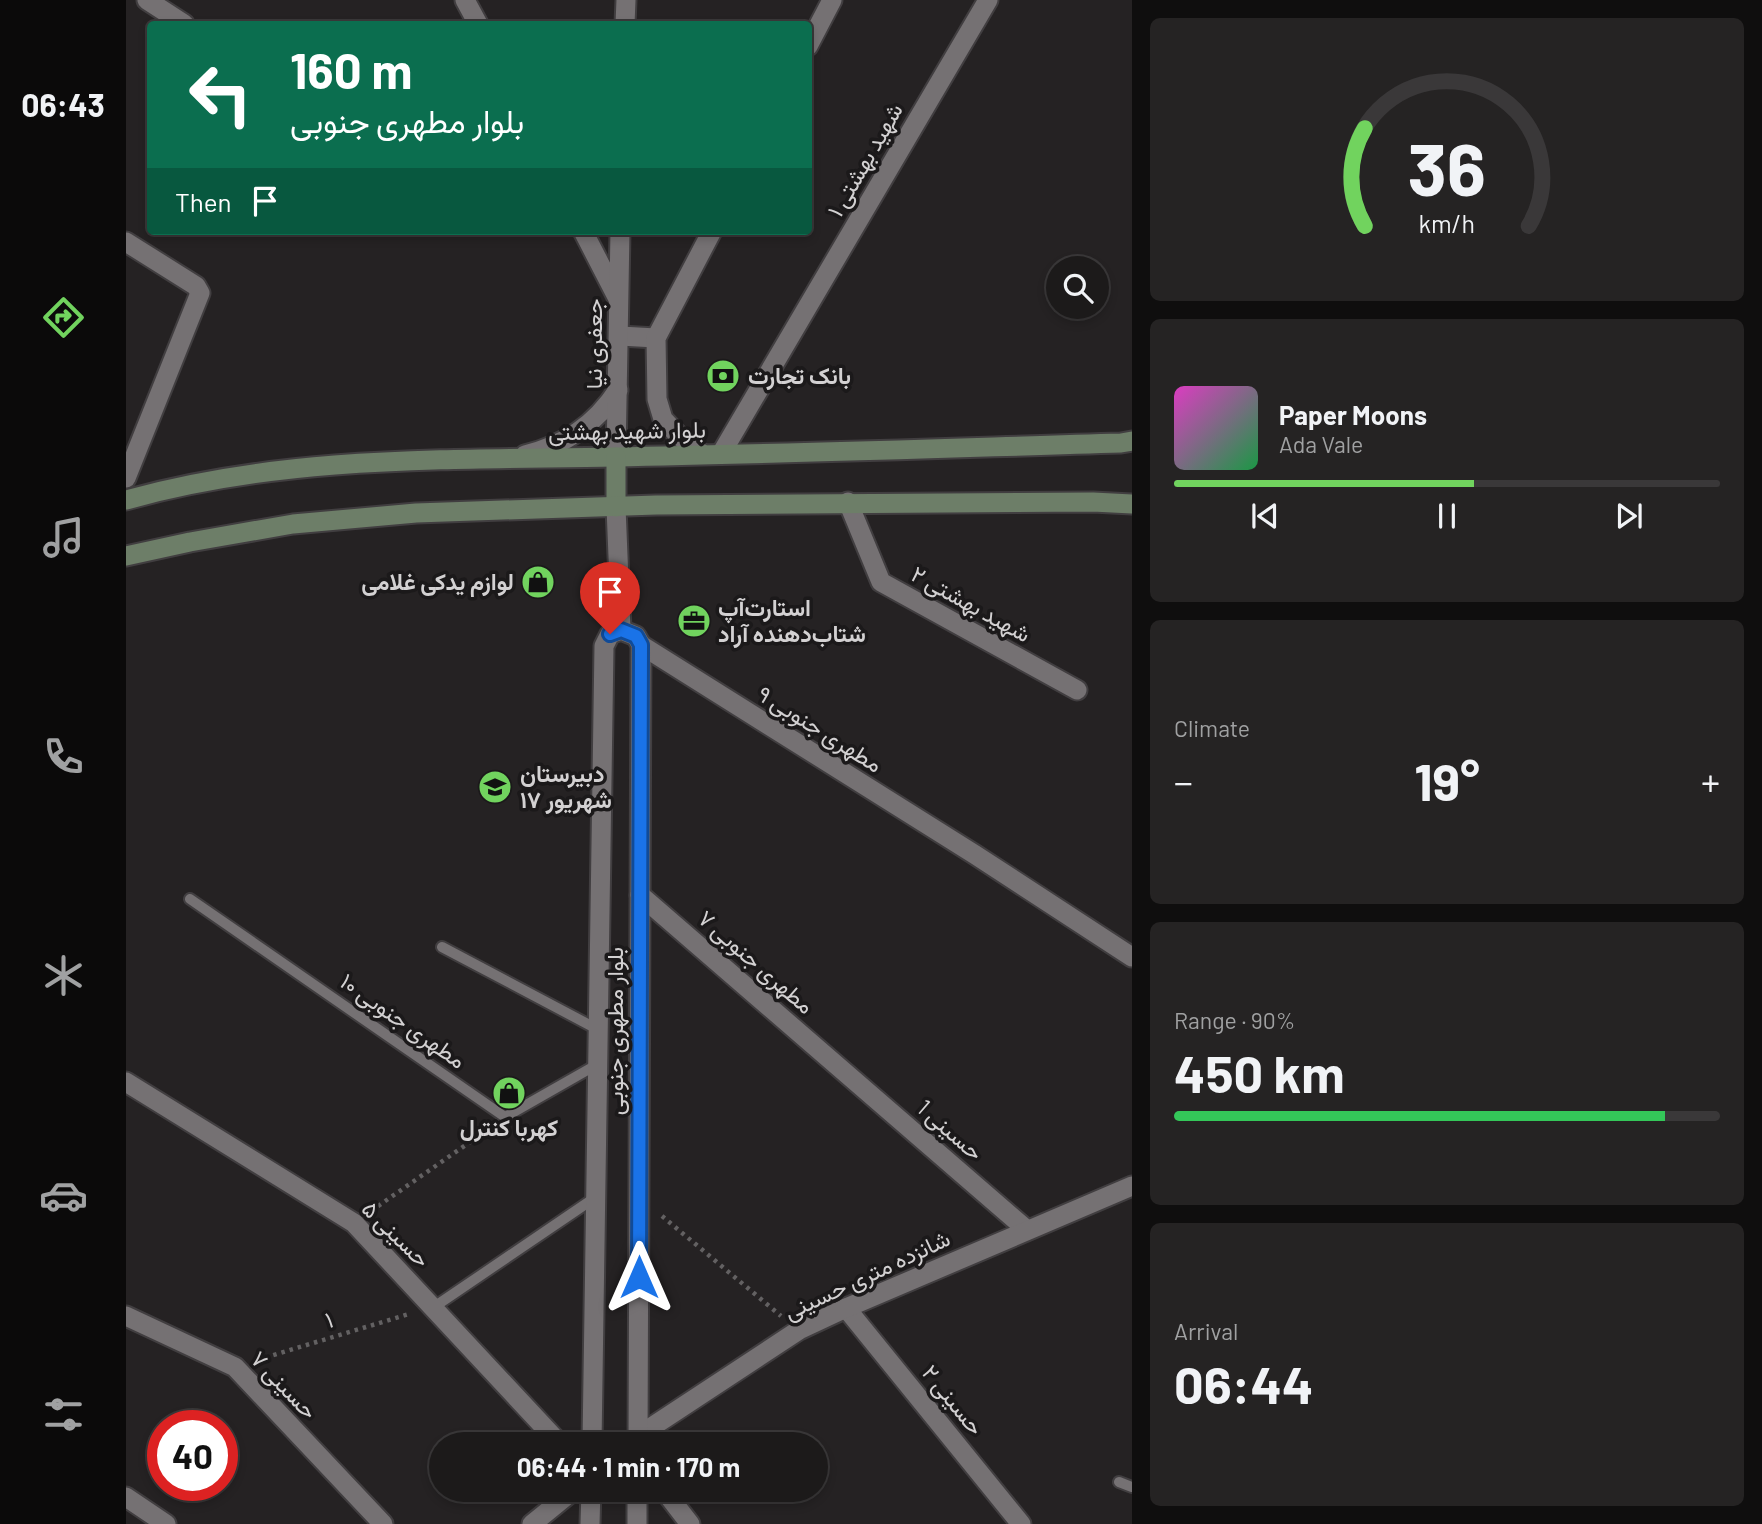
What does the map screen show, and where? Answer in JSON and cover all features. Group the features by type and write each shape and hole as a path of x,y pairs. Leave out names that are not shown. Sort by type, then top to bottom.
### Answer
{"main road":[{"name":"بلوار شهید بهشتی","path":"126,500 177,485 296,467 414,459 616,457 1121,443 1132,440"},
{"path":"616,457 616,507"},
{"path":"126,556 293,524 416,513 848,502 1132,504"}],"street":[{"path":"147,0 179,21"},
{"path":"465,0 476,21"},
{"path":"625,21 626,0"},
{"path":"812,38 832,0"},
{"name":"شهید بهشتی ۱","path":"711,454 988,0"},
{"path":"585,235 619,301"},
{"name":"جعفری نیا","path":"616,457 621,235"},
{"path":"710,235 656,338 657,400 663,419 678,435 711,454"},
{"path":"126,242 196,286 200,293 126,478"},
{"path":"620,337 656,338"},
{"path":"501,458 546,450 566,440 596,419 619,389"},
{"name":"شهید بهشتی ۲","path":"848,502 881,582 1077,690"},
{"path":"616,507 621,630 636,636 641,645"},
{"name":"بلوار مطهری جنوبی","path":"592,1432 604,646 610,634 621,630"},
{"name":"بلوار مطهری جنوبی","path":"638,1432 641,645"},
{"name":"مطهری جنوبی ۹","path":"641,645 974,854 1132,957"},
{"name":"مطهری جنوبی ۷","path":"640,895 840,1066"},
{"name":"حسینی 1","path":"840,1066 1027,1230"},
{"name":"حسینی ۵","path":"126,1082 354,1223 549,1432"},
{"name":"شانزده متری حسینی","path":"650,1432 799,1330 846,1307 1132,1186"},
{"name":"حسینی ۲","path":"846,1307 1021,1524"},
{"name":"حسینی ۷","path":"126,1316 235,1367 383,1524"},
{"path":"126,1497 166,1524"},
{"path":"532,1524 560,1502"},
{"path":"590,1524 591,1502"},
{"path":"637,1502 637,1524"},
{"path":"673,1502 690,1524"}],"lane":[{"name":"مطهری جنوبی ۱۰","path":"190,899 505,1117"},
{"path":"442,947 599,1030"},
{"path":"505,1117 598,1064"},
{"path":"433,1307 596,1197"},
{"path":"1119,1482 1132,1487"}],"path":[{"path":"354,1223 505,1117"},
{"path":"639,1197 799,1330"},
{"name":"۱","path":"235,1367 433,1307"}],"place":[{"name":"بانک تجارت","path":"723,376"},
{"name":"لوازم یدکی غلامی","path":"538,582"},
{"name":"استارت‌آپ شتاب‌دهنده آراد","path":"694,621"},
{"name":"دبیرستان ۱۷ شهریور","path":"495,787"},
{"name":"کهربا کنترل","path":"509,1093"}],"route":[{"path":"610,634 621,630 636,636 641,645 639,1277"}]}
